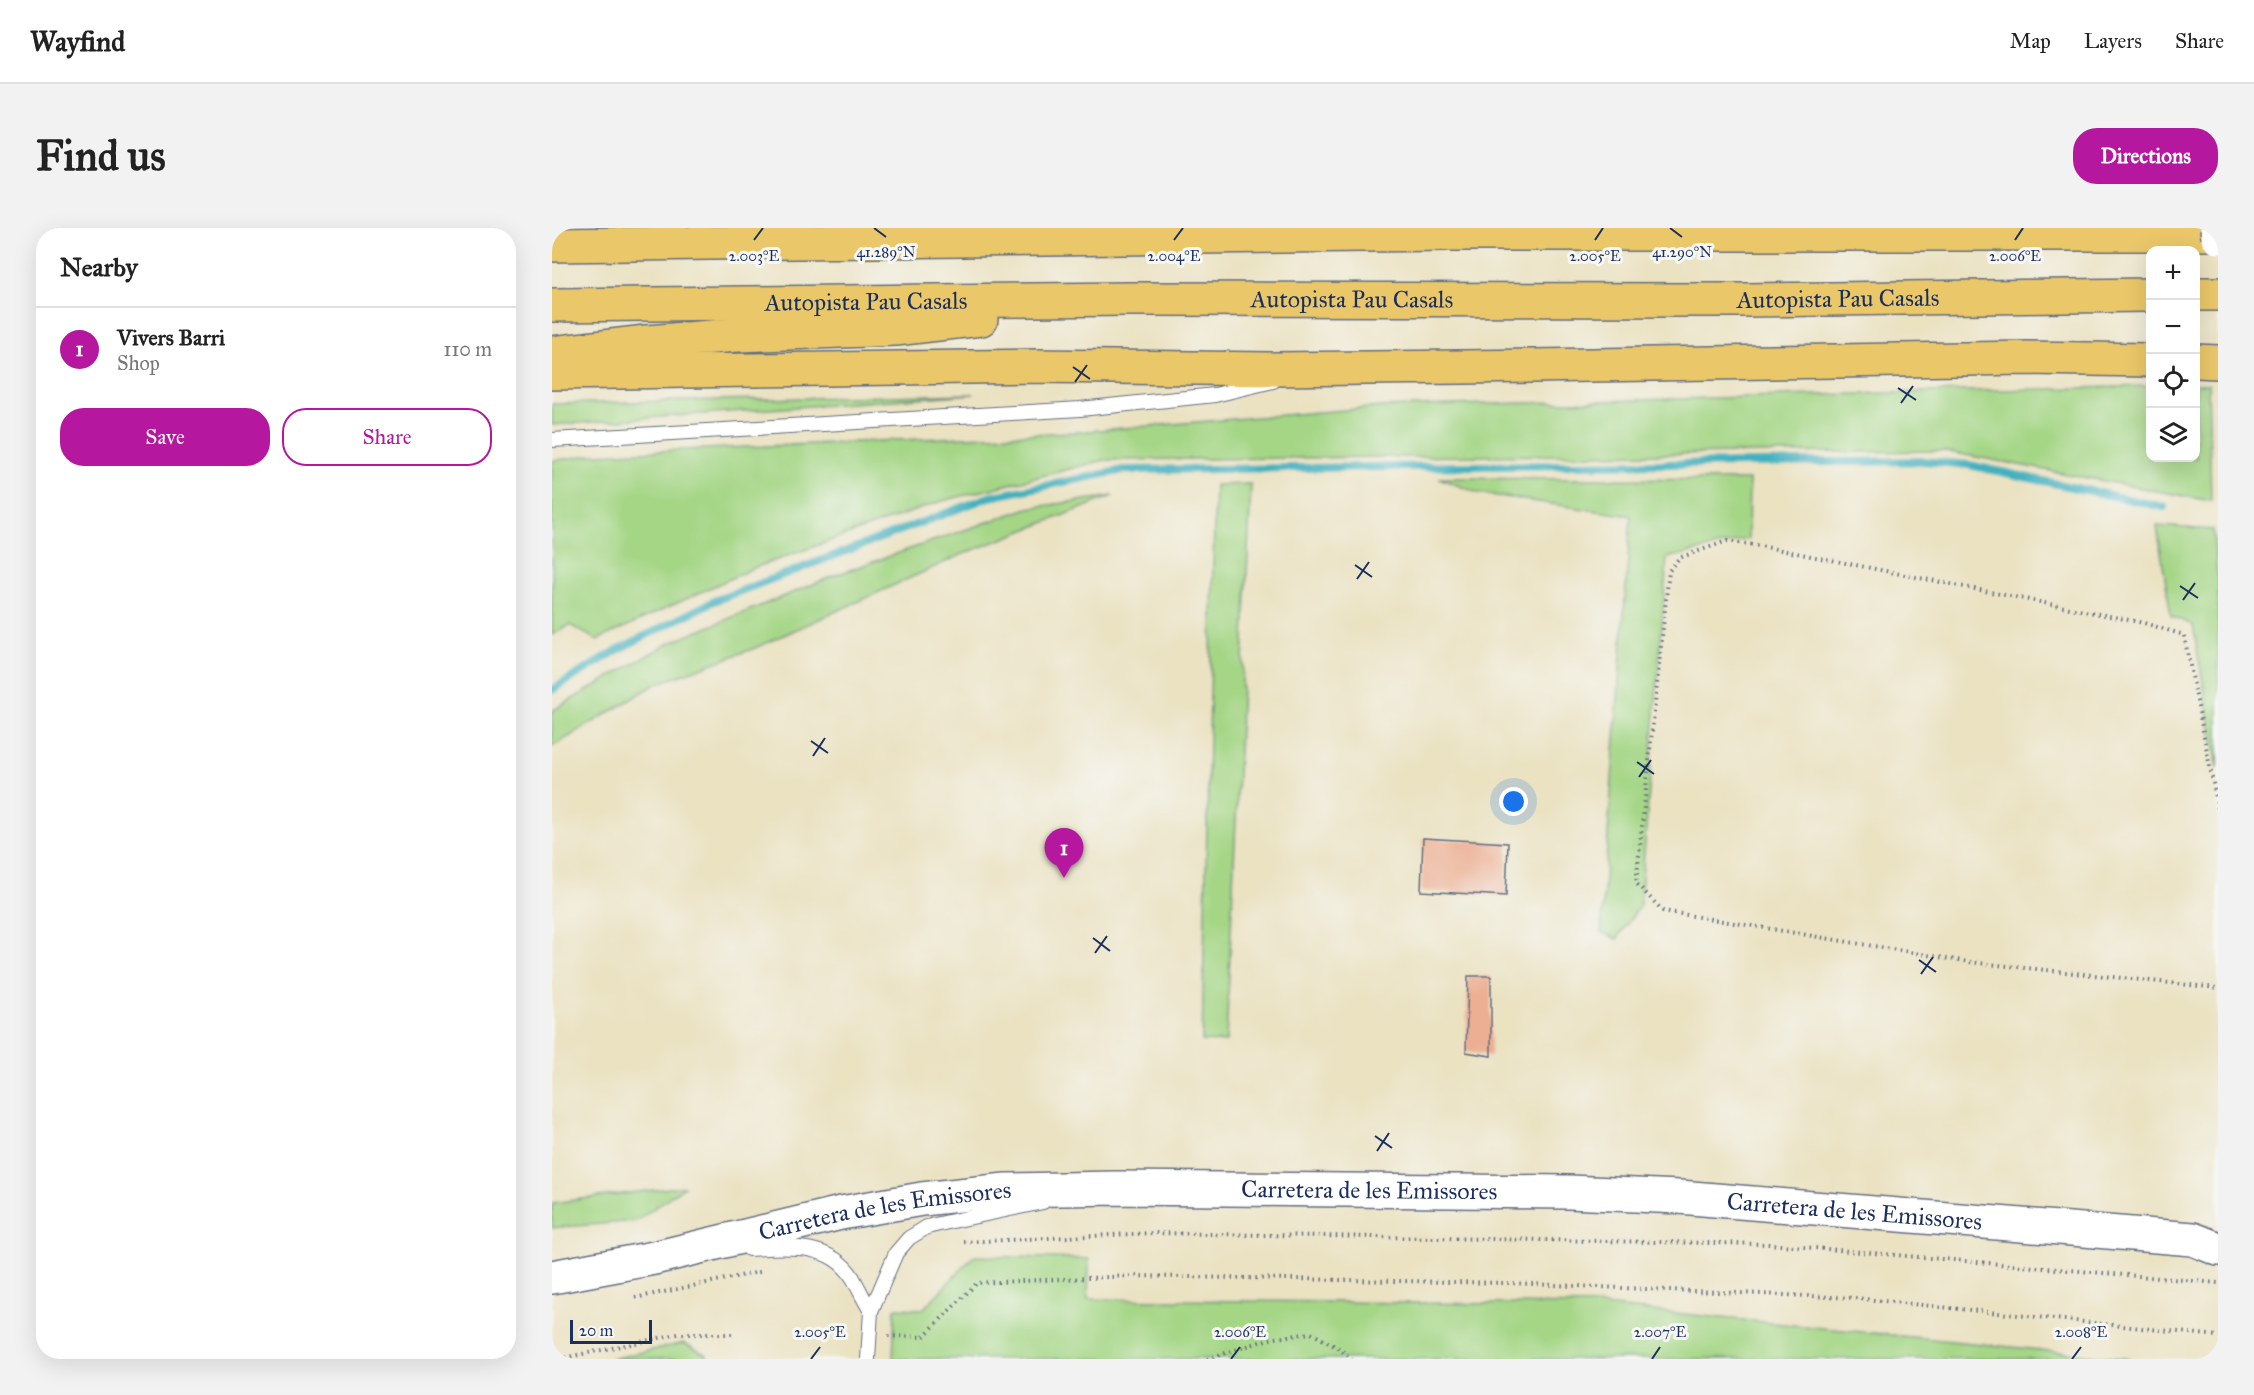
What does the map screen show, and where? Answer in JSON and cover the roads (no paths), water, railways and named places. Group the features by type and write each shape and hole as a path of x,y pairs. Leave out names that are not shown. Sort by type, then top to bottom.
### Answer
{"highway":[{"path":"552,245 1434,231 2218,236"},
{"path":"2200,294 2218,294"},
{"name":"Autopista Pau Casals","path":"552,305 1129,299 1743,300 2146,295"},
{"path":"552,353 692,338 895,329 1129,299"},
{"path":"552,373 1036,366 1313,368 2027,358 2146,360"},
{"path":"2200,361 2218,362"}],"street":[{"path":"2217,228 2218,236"},
{"name":"Carretera de les Emissores","path":"552,1277 687,1251 841,1213 922,1198 1006,1190 1115,1188 1580,1192 1727,1201 2210,1241"}],"lane":[{"path":"552,440 1080,409 1215,394 1269,382 1313,368"},
{"path":"868,1359 871,1311 896,1253 909,1238 927,1227 1115,1188"},
{"path":"687,1251 794,1247 818,1250 837,1260 852,1277 871,1311"}],"waterway":[{"path":"552,690 619,649 714,601 989,497 1124,470 1924,461 1969,465 2164,507"}],"place":[{"name":"Vivers Barri","path":"1064,878"}]}
